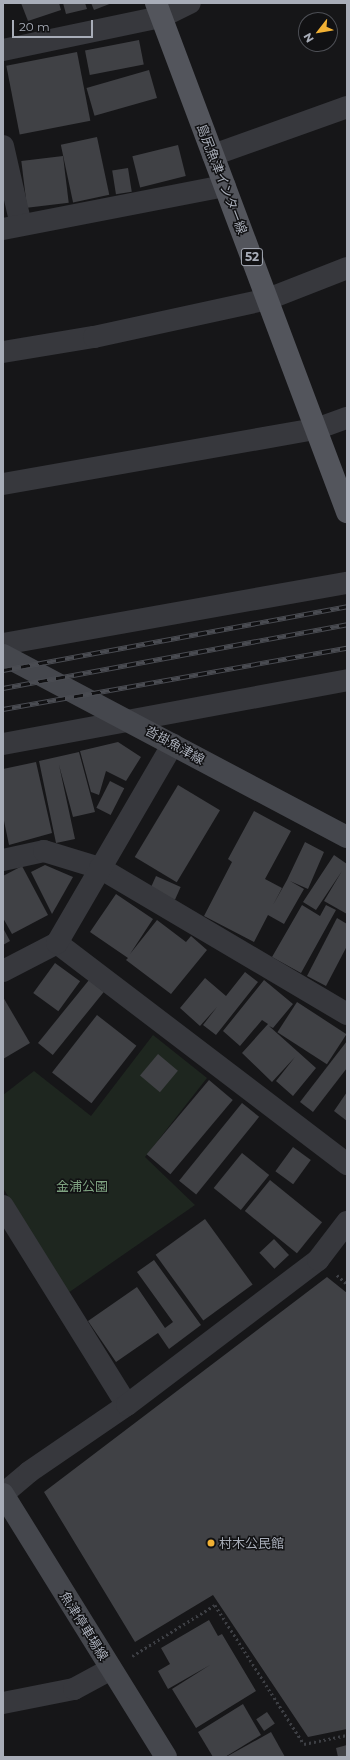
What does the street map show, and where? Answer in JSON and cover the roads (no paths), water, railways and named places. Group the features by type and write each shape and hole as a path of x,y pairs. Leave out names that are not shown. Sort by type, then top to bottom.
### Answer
{"main road":[{"name":"島尻魚津インター線","path":"159,10 347,512"},
{"name":"沓掛魚津線","path":"3,655 127,719 347,837"},
{"name":"魚津停車場線","path":"3,1494 166,1757"}],"street":[{"path":"3,50 190,3"},
{"path":"213,155 347,107"},
{"path":"3,146 12,227 225,186"},
{"path":"3,352 94,337 268,299 347,268"},
{"path":"3,484 316,429 347,418"},
{"path":"3,644 347,583"},
{"path":"3,744 127,719 347,680"},
{"path":"3,971 57,943 172,744"},
{"path":"3,860 44,852 100,868 347,1014"},
{"path":"57,943 347,1164"},
{"path":"3,1206 127,1405"},
{"path":"3,1494 29,1472 127,1405 318,1260 347,1222"},
{"path":"3,1703 74,1689 111,1669"}],"railway":[{"path":"3,670 347,606"},
{"path":"3,688 347,624"},
{"path":"3,709 347,648"}],"place":[{"name":"村木公民館","path":"211,1543"}],"park label":[{"name":"金浦公園","path":"82,1186"}]}
